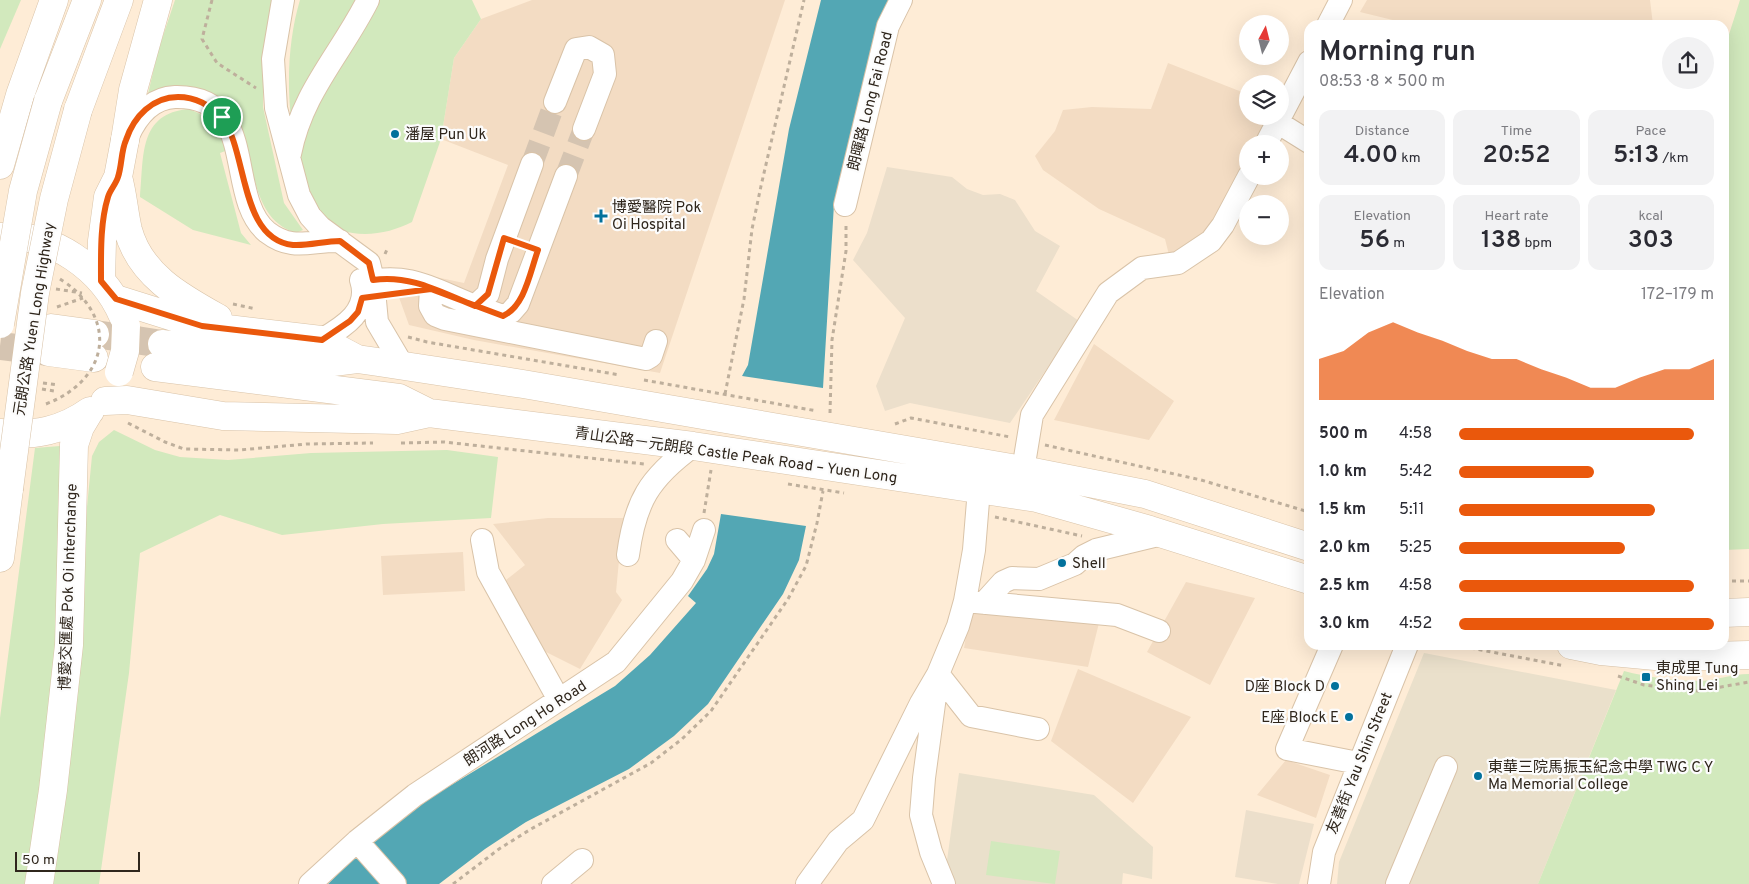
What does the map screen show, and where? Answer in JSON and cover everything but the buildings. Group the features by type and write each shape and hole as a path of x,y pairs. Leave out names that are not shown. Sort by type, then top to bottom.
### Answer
{"main road":[{"path":"0,165 10,95 37,0"},
{"path":"10,95 54,0"},
{"name":"元朗公路 Yuen Long Highway","path":"0,324 23,191 48,101 88,0"},
{"name":"元朗公路 Yuen Long Highway","path":"0,558 35,293 54,199 78,110 119,0"},
{"path":"158,0 132,90 118,177 108,197 102,241 109,290 202,326 322,340 357,359"},
{"path":"118,177 131,238 150,271 173,292 189,303 242,330"},
{"name":"博愛交匯處 Pok Oi Interchange","path":"0,237 18,237 48,244 85,265 109,290 126,326 125,351 119,372 97,406 80,427 74,445 69,645 56,772 39,884"},
{"path":"50,340 94,346"},
{"name":"青山公路－元朗段 Castle Peak Road – Yuen Long","path":"1304,545 1145,494 1023,470 523,384 357,359 317,364 158,355 399,398 429,413 697,458 978,489 1037,498 1162,534 1304,578"},
{"path":"0,432 45,432 63,428 97,406 127,400 223,416 397,420 429,413"},
{"path":"1729,613 1749,612"},
{"path":"1601,650 1666,657 1749,655"}],"street":[{"path":"283,0 273,59 276,108 299,195 310,216 343,244 368,290 380,330 404,366"},
{"path":"289,158 294,133 302,110 358,21 368,0"},
{"name":"朗暉路 Long Fai Road","path":"845,205 888,26 901,0"},
{"path":"1331,20 1341,0"},
{"path":"554,102 576,49 589,47 603,55 605,74 584,129"},
{"path":"1289,100 1304,71"},
{"path":"125,140 139,116 158,101 181,97 199,101 222,117 232,131 250,202 255,216 266,231 279,240 294,245 343,244"},
{"path":"1282,125 1304,139"},
{"path":"475,306 488,294 504,238 532,164"},
{"path":"368,290 431,289 503,316 511,312 518,304 566,176"},
{"path":"1023,470 1032,415 1108,292 1142,268 1178,263 1211,241 1223,225 1244,185"},
{"path":"504,238 538,250"},
{"path":"431,289 430,306 435,315 445,319 646,359 651,356 656,341"},
{"path":"322,340 350,321 358,312 368,290"},
{"path":"628,555 632,527 641,501 666,466 697,458"},
{"path":"975,602 974,550 978,489"},
{"name":"朗河路 Long Ho Road","path":"310,884 356,841 415,795 616,662 682,582 694,560 704,523"},
{"path":"807,884 838,841 863,820 921,703 938,674 958,626 975,602 1003,582 1012,578 1040,579 1075,564 1084,556 1096,550 1162,534"},
{"path":"482,540 488,572 559,700"},
{"path":"677,540 694,560"},
{"path":"975,602 1117,616 1159,631"},
{"path":"1330,650 1287,749 1358,763"},
{"name":"友善街 Yau Shin Street","path":"1319,884 1324,852 1358,763 1405,650"},
{"path":"938,674 971,716 1038,729"},
{"path":"938,674 921,815 931,852 944,884"},
{"path":"1397,884 1446,767"},
{"path":"356,841 395,884"},
{"path":"553,884 582,860"}],"path":[{"path":"212,0 202,39 217,63 254,87 276,108"},
{"path":"725,394 744,300 752,229 804,0"},
{"path":"839,414 830,413 832,340 846,251 845,205"},
{"path":"46,404 74,390 84,382 94,366 100,340 95,316 87,303 66,282"},
{"path":"223,301 259,309"},
{"path":"403,333 427,342 630,377"},
{"path":"639,379 825,412"},
{"path":"888,423 898,425 911,418 1027,441 1201,480 1304,511"},
{"path":"126,422 165,442 184,449 224,451 307,444 375,443"},
{"path":"395,443 444,442 666,466"},
{"path":"697,458 711,469 718,470"},
{"path":"704,523 711,469"},
{"path":"453,884 499,849 531,829 651,763 682,739 711,711 788,599 806,566 818,523 823,491"},
{"path":"1729,581 1749,581"}],"shaded area":[{"name":"博愛醫院 Pok Oi Hospital","path":"532,0 785,0 660,373 474,340 409,325 388,267 464,283 508,165 441,139 454,58 481,19"},
{"path":"1367,0 1650,0 1652,20 1393,20 1360,12"},
{"path":"1168,63 1239,91 1239,125 1265,125 1261,135 1239,135 1239,182 1211,231 1185,248 1169,255 1165,239 1099,209 1043,170 1035,156 1055,131 1063,110 1092,107 1151,109"},
{"path":"887,167 952,177 967,189 983,195 1000,194 1015,200 1035,231 1060,246 1036,291 1079,321 1010,423 910,403 885,411 876,386 905,318 853,260 867,233"},
{"path":"1094,344 1174,401 1149,440 1054,420"},
{"path":"548,518 623,518 616,592 622,600 580,669 544,651 506,580 525,565 493,524"},
{"path":"463,552 465,591 383,595 381,556"},
{"path":"1186,582 1255,598 1210,685 1147,652"},
{"path":"970,612 1099,623 1088,667 964,648"},
{"name":"東華三院馬振玉紀念中學 TWG C Y Ma Memorial College","path":"1424,653 1616,690 1538,884 1337,884 1339,862"},
{"path":"1078,669 1191,717 1133,803 1051,741"},
{"path":"1286,760 1330,775 1316,818 1257,795"},
{"path":"959,773 1094,795 1153,847 1152,879 1123,873 1122,884 949,884 945,875"},
{"path":"1246,810 1314,824 1299,884 1278,884 1235,877"}],"green space":[{"path":"0,0 21,0 0,49"},
{"path":"175,0 274,0 263,49 263,107 284,203 303,230 296,233 276,222 264,205 256,184 238,120 226,104 207,94 190,89 147,98 158,51"},
{"path":"300,0 472,0 481,19 454,58 441,139 412,222 390,231 365,234 353,233 341,230 330,224 316,210 303,177 297,153 290,101 289,74 291,48 294,23"},
{"path":"1740,0 1749,0 1749,549 1729,550 1729,34"},
{"path":"189,109 205,116 215,124 222,134 228,150 220,153 241,233 251,245 193,230 140,197 144,153 152,128 160,119 172,112"},
{"path":"114,430 155,450 180,457 228,460 311,453 447,450 498,457 491,518 383,524 282,535 220,515 140,553 129,673 99,884 50,884 92,456 99,442"},
{"path":"60,446 63,514 60,621 27,884 0,884 0,718 35,448"},
{"path":"1624,671 1689,681 1704,681 1749,674 1749,884 1538,884"},
{"path":"991,841 1060,851 1055,884 986,875"}],"water":[{"path":"821,0 890,0 834,204 823,388 742,376 748,365 789,129"},
{"path":"721,514 806,526 799,560 783,594 708,704 674,736 629,769 526,822 485,849 439,884 328,884 363,849 433,796 615,686 650,655 696,603 688,596 707,569 714,554"}],"tunnel":[{"path":"532,164 555,102"},
{"path":"566,176 584,129"},
{"path":"95,334 162,344"},
{"path":"0,346 49,352"}],"place":[{"name":"潘屋 Pun Uk","path":"395,134"},
{"name":"博愛醫院 Pok Oi Hospital","path":"601,216"},
{"name":"Shell","path":"1062,563"},
{"name":"東成里 Tung Shing Lei","path":"1646,677"},
{"name":"D座 Block D","path":"1335,686"},
{"name":"E座 Block E","path":"1349,717"},
{"name":"東華三院馬振玉紀念中學 TWG C Y Ma Memorial College","path":"1478,776"}],"route":[{"path":"222,117 208,105 199,101 191,98 172,97 163,98 144,110 132,126 125,140 118,177 108,197 102,241 101,281 116,299 202,326 322,340 350,321 358,312 362,298 376,298 431,289 503,316 511,312 518,304 538,250 504,238 488,294 475,306 431,289 413,280 399,278 373,280 369,263 340,241 294,245 279,240 266,231 255,216 234,137 222,117"}]}
